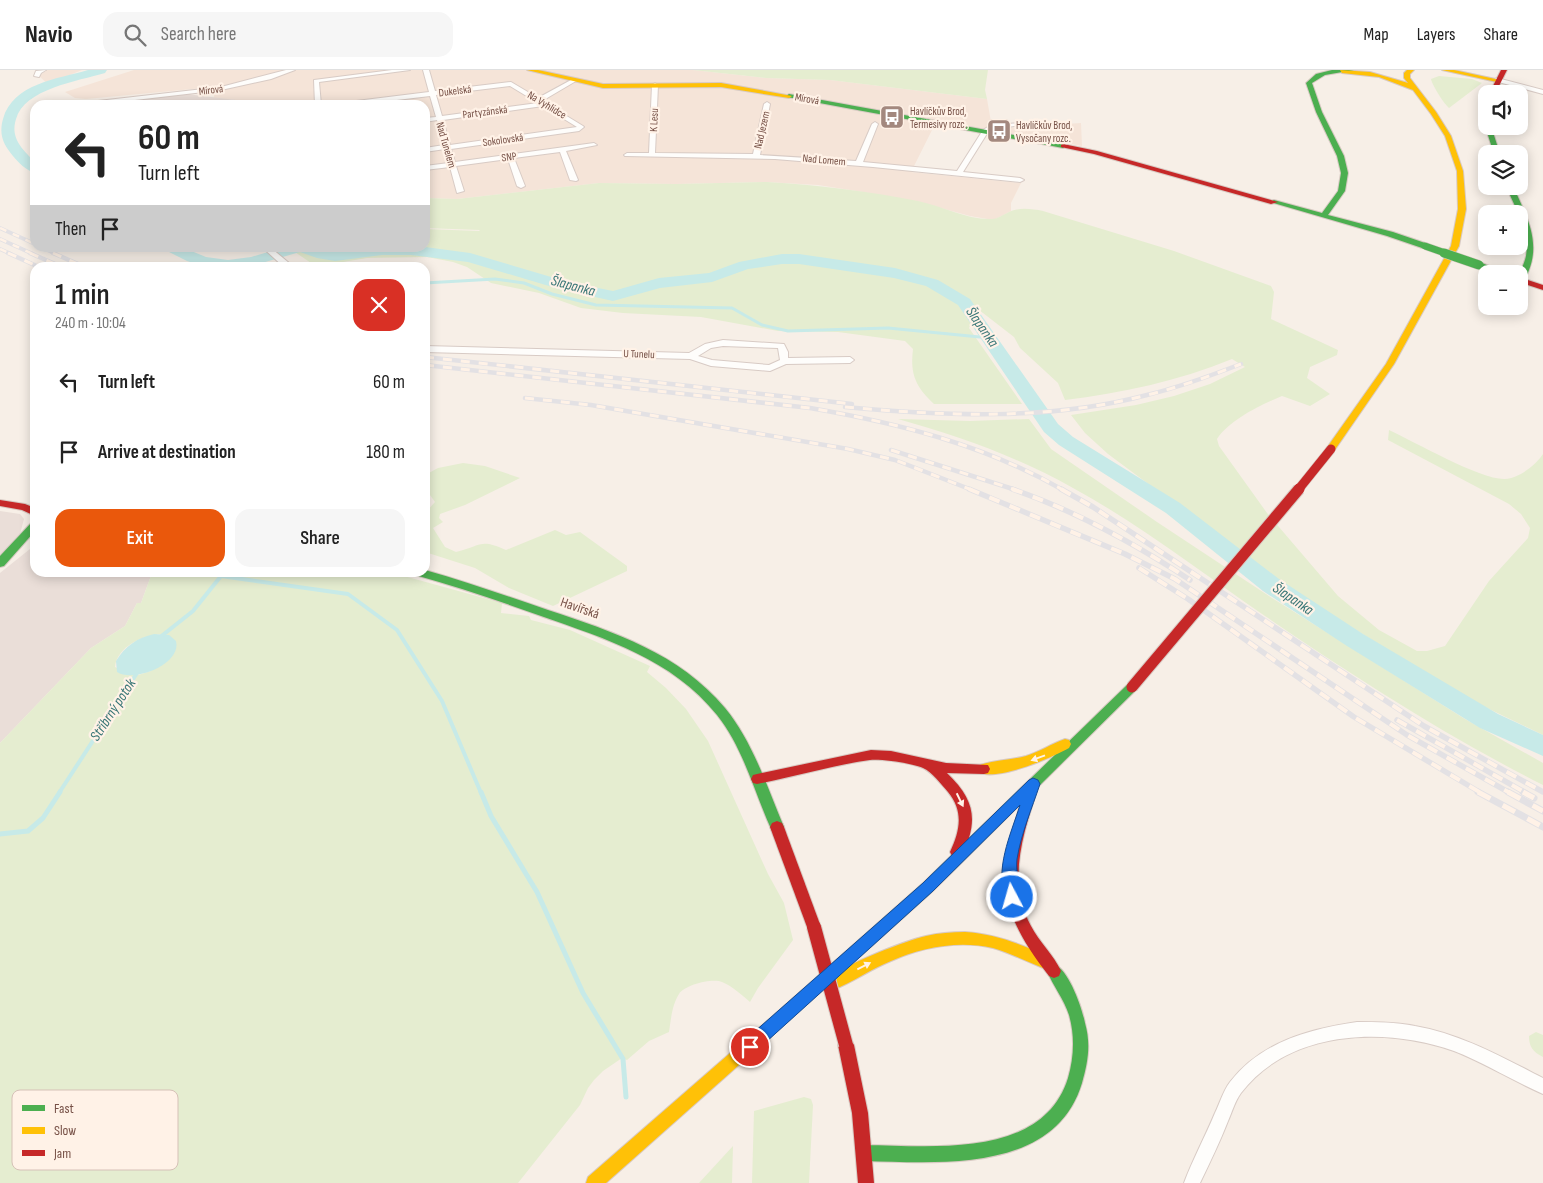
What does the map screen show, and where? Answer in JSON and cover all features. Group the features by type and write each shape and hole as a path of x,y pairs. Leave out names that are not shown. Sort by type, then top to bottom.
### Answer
{"main road":[{"name":"Mírová","path":"530,70 573,81 614,87 698,84 737,87 1083,150 1324,215 1425,246 1479,265"},
{"path":"1324,215 1333,207 1342,194 1345,166 1314,99 1309,83 1320,74 1346,70 1383,76 1415,89"},
{"path":"1394,70 1415,89"},
{"path":"594,1183 928,887 1132,687 1285,508 1331,448 1390,364 1454,246 1462,209 1460,170 1448,136 1434,112 1406,75 1411,70"},
{"path":"1445,70 1497,80"},
{"path":"1495,85 1504,70"},
{"path":"1511,195 1530,246 1530,256 1526,265"},
{"path":"1528,283 1543,288"},
{"path":"0,498 30,498"},
{"path":"0,503 25,507 30,510"},
{"path":"1,562 30,530"},
{"path":"1,562 30,543"},
{"name":"Havířská","path":"430,575 565,618 647,649 684,676 714,704 740,739 814,927 846,1045 859,1107 865,1153 866,1183"},
{"path":"757,779 866,755 903,757 927,765 960,769 993,768 1019,763 1057,750 1082,732 1132,687"},
{"path":"927,765 944,778 957,793 965,811 967,830 954,858 928,887"},
{"path":"865,1153 981,1152 1018,1144 1048,1126 1069,1099 1076,1083 1082,1049 1072,1002 1061,981 1021,924 1012,897 1010,883 1012,851 1033,784"},
{"path":"806,997 893,952 921,942 938,939 956,938 992,941 1029,953 1046,962"}],"street":[{"path":"36,76 38,72 43,70"},
{"name":"Mírová","path":"128,100 256,83 292,70"},
{"path":"318,100 316,81 407,70"},
{"name":"Nad Tunelem","path":"426,70 446,147 460,191"},
{"path":"1497,80 1543,92"},
{"path":"542,102 573,81"},
{"name":"Dukelská","path":"382,100 511,84"},
{"name":"Na Vyhlídce","path":"511,84 580,125 581,128"},
{"name":"K Lesu","path":"652,154 656,85"},
{"name":"Partyzánská","path":"430,119 542,102"},
{"name":"Nad Jezem","path":"756,156 768,104"},
{"path":"859,163 875,124"},
{"path":"959,173 985,131 991,127 1020,124"},
{"name":"Sokolovská","path":"430,149 581,128"},
{"name":"SNP","path":"430,167 594,145"},
{"path":"562,149 574,180"},
{"name":"Nad Lomem","path":"627,155 756,156 859,163 1020,180"},
{"path":"510,156 521,186"},
{"path":"271,252 284,262"},
{"path":"691,356 708,346 723,343 781,346 784,352 784,361"},
{"name":"U Tunelu","path":"430,349 691,356 711,363 770,368 784,361 850,360"},
{"path":"1192,1183 1234,1090 1259,1064 1290,1045 1308,1038 1349,1030 1393,1030 1416,1033 1439,1038 1477,1052 1543,1086"}],"shaded area":[{"path":"47,70 82,70 48,84 39,76"},
{"path":"134,70 693,70 766,78 830,80 987,99 991,122 1006,128 1081,123 1082,146 937,120 911,172 1021,183 1011,203 1011,211 994,220 970,216 919,202 863,192 818,185 767,182 599,183 457,199 430,198 430,100 236,100 214,98 214,87 86,99 75,98 65,92"},
{"path":"186,94 236,100 130,100"},
{"path":"0,511 20,514 24,519 20,534 0,555"},
{"path":"30,549 30,577 151,577 141,603 137,603 125,626 91,648 0,743 0,573"}],"green space":[{"path":"693,70 988,70 985,90 987,99 830,80 766,78"},
{"path":"1439,76 1472,79 1482,83 1449,108 1441,99 1431,79"},
{"path":"767,182 824,187 918,201 983,219 996,218 1017,209 1043,211 1174,251 1271,286 1274,292 1271,319 1338,350 1337,355 1310,367 1307,378 1330,394 1310,406 1282,396 1265,403 1229,425 1217,439 1219,446 1267,513 1338,596 1379,630 1417,651 1427,651 1445,646 1489,581 1528,538 1530,528 1521,514 1509,504 1388,440 1389,430 1465,467 1494,478 1505,479 1521,474 1543,454 1543,735 1462,696 1287,587 1108,454 1085,433 1071,415 1136,405 1174,396 1210,384 1245,367 1232,359 1171,380 1107,394 1065,400 1058,383 1020,348 1014,337 952,289 951,298 962,305 974,318 969,328 1022,404 934,404 922,391 915,379 912,366 913,349 905,341 838,332 778,331 701,317 623,313 581,308 539,293 491,283 467,267 427,257 367,258 343,262 310,262 295,252 430,252 430,229 480,230 430,228 430,198 457,199 599,183"},
{"path":"898,419 970,421 1029,419 1051,449 1157,522 1272,598 1465,719 1543,763 1543,785 1436,726 1367,683 1265,616 1147,533 1098,502 1010,457"},
{"path":"463,463 485,466 520,478 465,505 440,514 439,518 443,522 433,528 445,547 456,552 481,544 490,544 506,550 555,530 566,535 580,532 627,566 627,571 553,606 509,588 475,568 430,554 430,508 435,502 430,495 430,472 438,468"},
{"path":"151,577 408,577 502,603 501,613 529,616 531,620 570,630 650,666 647,672 686,709 708,741 768,874 784,903 793,940 750,1002 737,991 718,981 699,983 682,991 672,1012 669,1032 649,1041 627,1060 622,1058 603,1071 594,1080 580,1105 518,1183 0,1183 0,743 91,648 125,626 137,603 141,603","holes":["162,634 151,671 135,676 115,667 121,653 132,643 140,639"]},
{"path":"1536,1032 1543,1035 1543,1057 1534,1051 1530,1043 1529,1036"},
{"path":"804,1097 811,1099 813,1105 809,1183 752,1183 754,1111"},
{"path":"733,1146 732,1183 699,1183"}],"water":[{"path":"154,634 169,635 176,641 176,649 172,657 164,664 145,673 125,675 117,672 116,661 123,651 137,640"}],"waterway":[{"name":"Šlapanka","path":"30,164 16,150 8,138 8,122 15,105 33,91 101,70"},
{"name":"Šlapanka","path":"180,252 206,262"},
{"name":"Šlapanka","path":"248,262 283,252"},
{"name":"Šlapanka","path":"314,252 335,256 366,252"},
{"name":"Šlapanka","path":"426,252 470,258 565,286 613,296 659,283 712,277 745,265 782,259 799,259 895,273 932,283 964,302 1051,428 1066,441 1173,508 1271,585 1355,640 1489,721 1543,746"},
{"path":"430,283 495,279 524,283 552,294 596,305 732,308 762,325 788,331 888,328 990,338"},
{"name":"Stříbrný potok","path":"159,638 193,611 220,577"},
{"path":"228,577 348,594 397,630 442,701 481,793"},
{"name":"Stříbrný potok","path":"59,793 137,673"},
{"name":"Stříbrný potok","path":"0,834 28,831 43,818 60,792"},
{"path":"481,792 491,816 537,892 583,993 623,1059 626,1097"}],"railway":[{"path":"0,228 30,242"},
{"path":"0,239 33,254"},
{"path":"0,249 11,254"},
{"path":"52,252 56,254"},
{"path":"8,253 30,263"},
{"path":"30,253 50,262"},
{"path":"53,253 73,262"},
{"path":"430,358 852,404"},
{"path":"845,407 959,414 1035,413 1073,409 1159,392 1241,364"},
{"path":"430,366 810,408 843,414 908,429 972,448 1003,460 1063,490"},
{"path":"525,398 591,405 848,449 895,460 972,490"},
{"path":"891,450 1016,490"},
{"path":"969,489 1125,554 1175,579 1407,735 1510,793"},
{"path":"1012,489 1059,507 1104,529 1148,553 1190,580"},
{"path":"1061,489 1093,507 1424,726 1543,792"},
{"path":"1139,568 1188,599 1354,717 1481,793"},
{"path":"1397,720 1526,793"},
{"path":"1478,792 1543,827"},
{"path":"1508,792 1543,811"},
{"path":"1523,792 1534,798"}],"traffic: fast":[{"path":"1324,215 1341,191 1345,173 1341,156 1319,112 1309,83 1323,74 1351,70"},
{"path":"789,96 1063,146"},
{"path":"1491,135 1494,145"},
{"path":"1513,195 1529,236 1530,254 1527,265"},
{"path":"1274,202 1390,234 1425,246"},
{"path":"1425,246 1479,265"},
{"path":"0,563 30,530"},
{"path":"430,575 618,639 663,661 683,675 703,692 730,725 753,767 777,827"},
{"path":"780,1019 928,887 1132,687"},
{"path":"865,1153 963,1153 996,1148 1026,1138 1051,1122 1070,1098 1080,1064 1081,1051 1079,1027 1072,1003 1054,971"}],"traffic: slow":[{"path":"530,70 603,86 721,85 789,96"},
{"path":"1331,449 1390,364 1455,246 1462,209 1460,171 1448,136 1434,113 1407,78 1407,73 1411,70"},
{"path":"1445,70 1497,80"},
{"path":"1342,71 1380,76 1398,81 1415,89"},
{"path":"984,769 1026,761 1046,754 1065,744"},
{"path":"833,983 869,964 906,948 945,939 985,940 1008,946 1043,961"},
{"path":"594,1183 780,1019"}],"traffic: jam":[{"path":"1496,85 1504,70"},
{"path":"1063,146 1095,152 1274,202"},
{"path":"1528,282 1543,288"},
{"path":"1132,687 1233,569 1331,449"},
{"path":"0,503 25,507 30,510"},
{"path":"757,779 871,755 891,756 946,768 984,769"},
{"path":"928,765 949,783 957,793 966,814 966,826 957,852"},
{"path":"1032,787 1016,839 1011,875 1012,892 1016,910 1027,933 1054,971"},
{"path":"777,827 814,927"},
{"path":"814,927 846,1045"},
{"path":"846,1045 860,1113 866,1183"}],"place":[{"name":"Havlíčkův Brod, Termesivy rozc.","path":"892,117"},
{"name":"Havlíčkův Brod, Vysočany rozc.","path":"999,131"}],"route":[{"path":"750,1047 928,887 1033,784 1010,857 1009,870 1012,897"}]}
